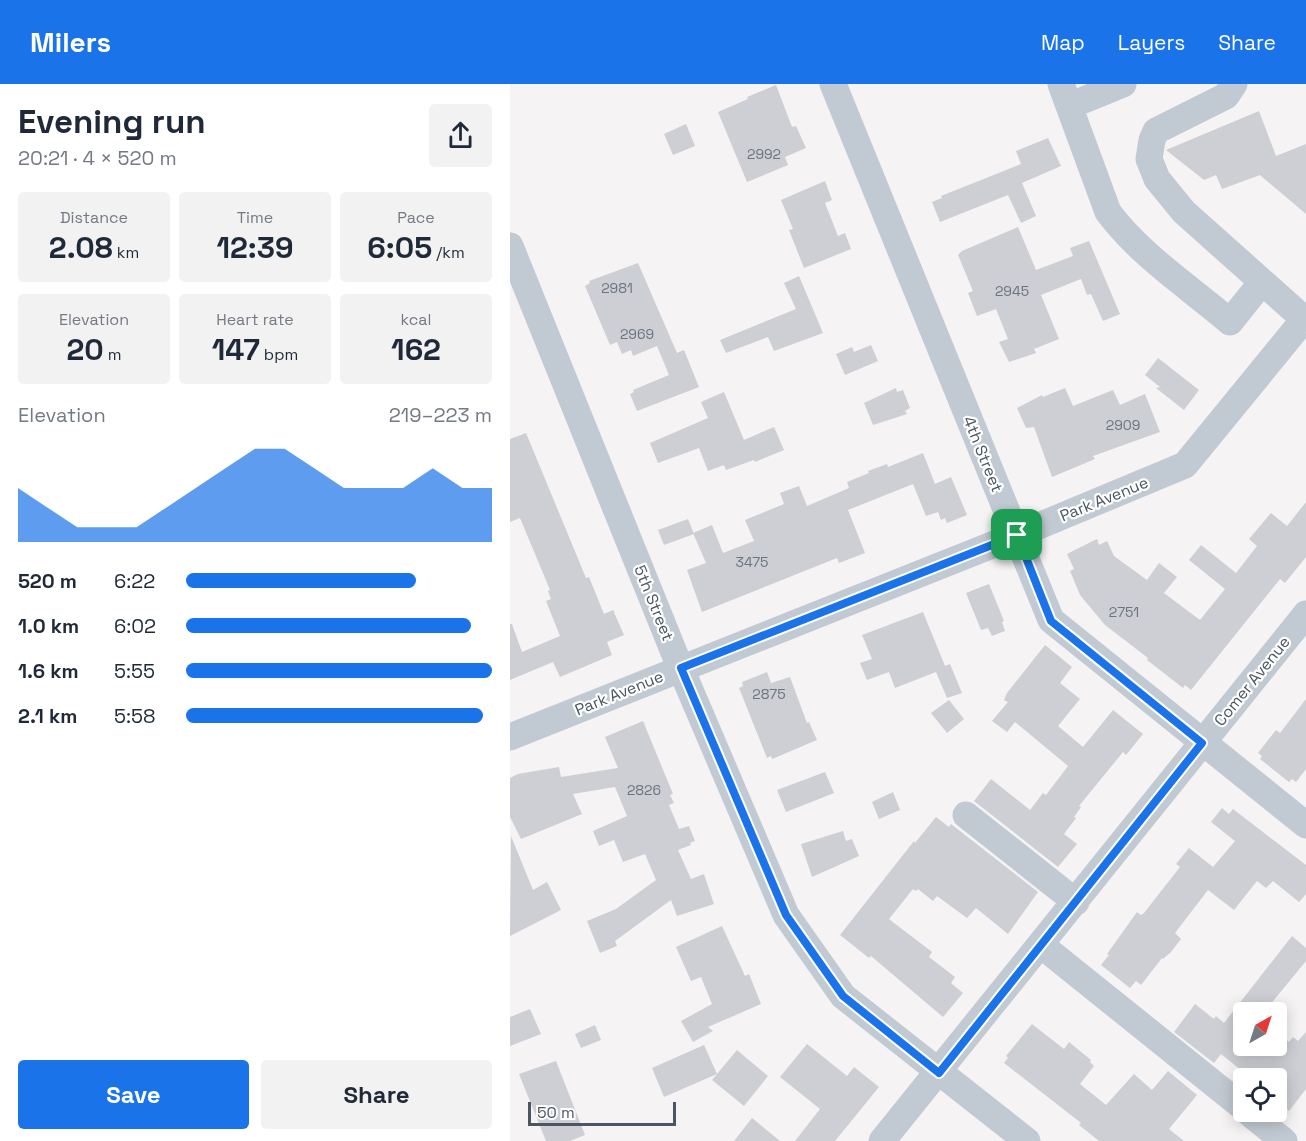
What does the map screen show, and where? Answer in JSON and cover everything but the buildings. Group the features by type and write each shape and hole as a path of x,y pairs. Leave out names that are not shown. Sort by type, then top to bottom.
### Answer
{"street":[{"name":"4th Street","path":"833,84 1051,621 1306,825"},
{"path":"1123,84 1065,95 1108,212 1120,228 1153,261 1230,322 1262,282"},
{"path":"1234,84 1226,96 1156,131 1149,159 1157,179 1184,212 1305,318"},
{"name":"5th Street","path":"510,246 681,668 786,915 843,996 1027,1141"},
{"name":"Park Avenue","path":"510,737 1017,535 1185,465 1305,318"},
{"name":"Comer Avenue","path":"882,1141 1306,614"},
{"path":"966,815 1076,902"},
{"path":"1041,945 1233,1099"},
{"path":"1260,1122 1284,1141"}],"route":[{"path":"1017,535 1051,621 1202,743 939,1073 843,996 786,915 681,668 1017,535"}]}
